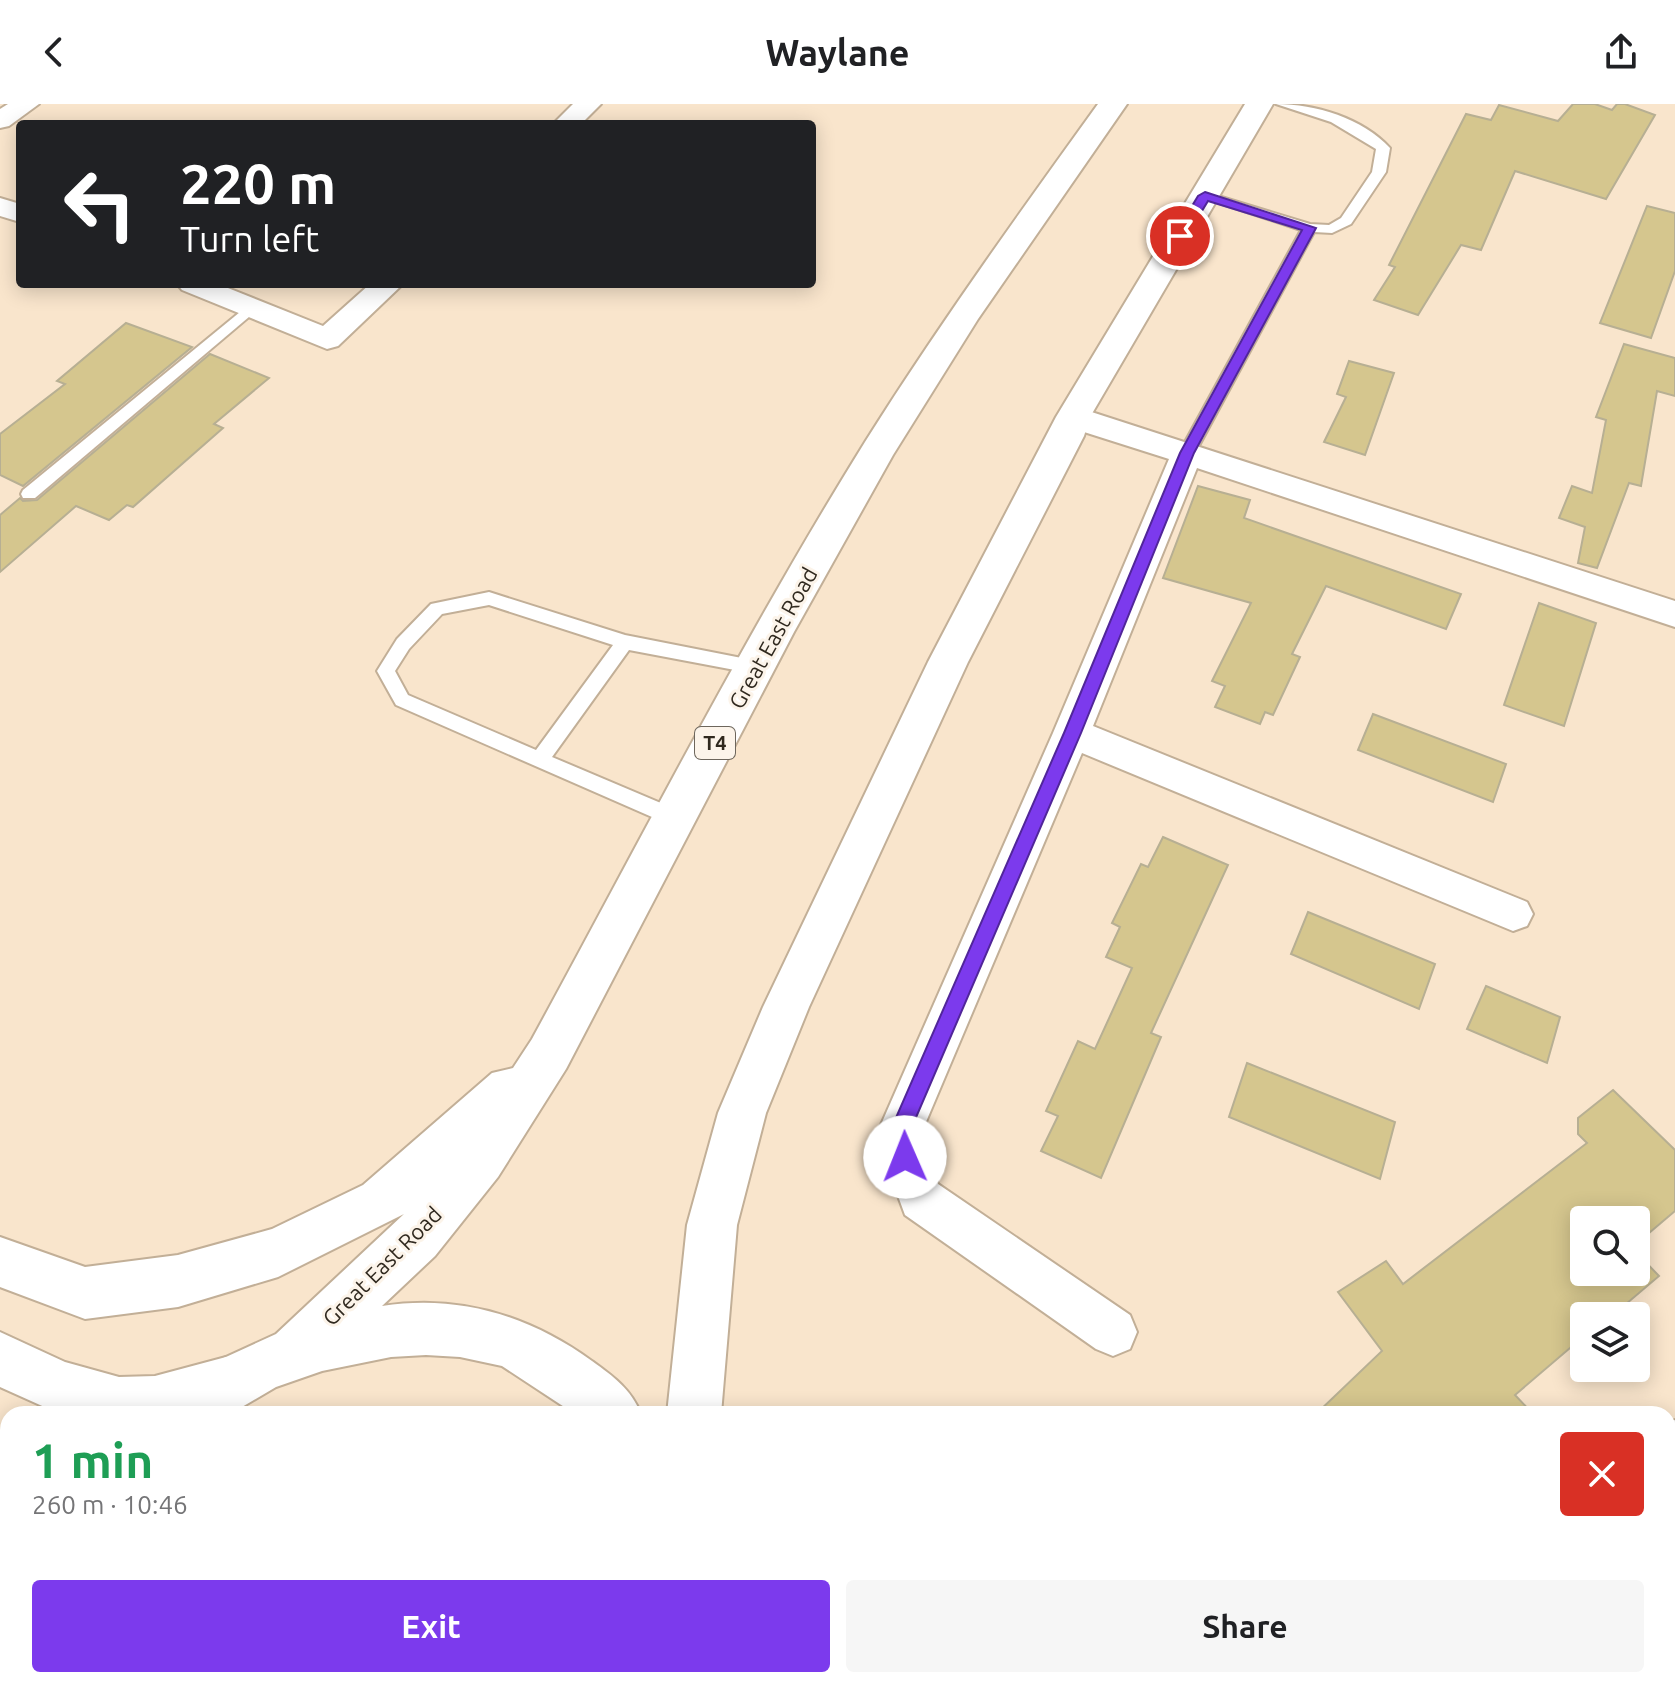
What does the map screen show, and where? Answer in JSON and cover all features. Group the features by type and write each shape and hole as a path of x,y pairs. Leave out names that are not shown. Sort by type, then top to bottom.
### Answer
{"main road":[{"name":"Great East Road","path":"290,1357 417,1238 481,1160 549,1054 756,667 877,452 956,327 1113,104"},
{"path":"695,1406 712,1225 742,1113 786,1007 948,662 1073,417 1259,104"},
{"path":"0,1262 85,1293 178,1281 278,1252 381,1202 549,1054"},
{"path":"0,1358 31,1377 82,1394 135,1405 208,1399 290,1357 358,1335 426,1328 493,1337 548,1362 607,1406"}],"street":[{"path":"0,120 26,104"},
{"path":"570,120 588,104"},
{"path":"202,288 327,339 384,288"},
{"path":"1073,417 1675,614"},
{"path":"1113,1332 921,1199 898,1136 1072,733 1187,453"},
{"path":"1072,733 1513,914"}],"lane":[{"path":"1205,196 1309,228 1332,229 1346,221 1379,172 1383,148 1366,134 1311,110 1283,104"},
{"path":"1187,453 1309,228"},
{"path":"29,494 251,308"},
{"path":"675,818 402,700 386,671 403,644 437,609 489,598 625,642 756,667"},
{"path":"541,758 625,642"}],"building":[{"path":"1573,104 1595,104 1612,110 1617,104 1625,104 1655,115 1606,199 1515,171 1481,250 1461,245 1418,315 1374,300 1395,267 1389,265 1466,114 1491,120 1499,105 1558,121"},
{"path":"1647,206 1675,213 1675,271 1651,338 1600,323"},
{"path":"126,323 192,347 23,486 0,475 0,434 65,384 57,381"},
{"path":"1624,344 1675,358 1675,396 1657,391 1641,486 1629,483 1597,568 1578,563 1585,527 1559,518 1572,486 1592,493 1606,420 1596,417"},
{"path":"210,354 269,378 214,424 223,428 133,507 127,505 109,520 76,506 0,572 0,515 20,498 23,501 37,500"},
{"path":"1349,361 1394,373 1365,455 1324,442 1346,397 1337,394"},
{"path":"1198,486 1250,500 1244,518 1461,594 1446,629 1326,586 1292,654 1300,657 1273,715 1265,712 1260,724 1215,707 1225,686 1212,681 1251,603 1163,578"},
{"path":"1539,603 1596,623 1564,726 1504,705"},
{"path":"1373,714 1506,764 1493,802 1358,750"},
{"path":"1163,837 1228,865 1151,1033 1161,1037 1101,1178 1041,1151 1058,1116 1046,1111 1078,1041 1095,1049 1132,968 1106,957 1120,927 1112,923 1141,864 1148,867"},
{"path":"1308,912 1435,964 1419,1009 1291,954"},
{"path":"1486,986 1560,1017 1547,1063 1467,1029"},
{"path":"1247,1063 1395,1122 1380,1179 1229,1117"},
{"path":"1613,1090 1675,1150 1675,1211 1650,1232 1650,1206 1570,1206 1570,1286 1647,1286 1628,1302 1570,1302 1570,1348 1515,1395 1525,1406 1324,1406 1382,1351 1338,1292 1386,1261 1403,1284 1587,1143 1578,1134 1578,1118"},
{"path":"1650,1267 1659,1276 1650,1284"}],"route":[{"path":"905,1157 898,1136 1072,733 1187,453 1309,228 1205,196 1180,236"}]}
